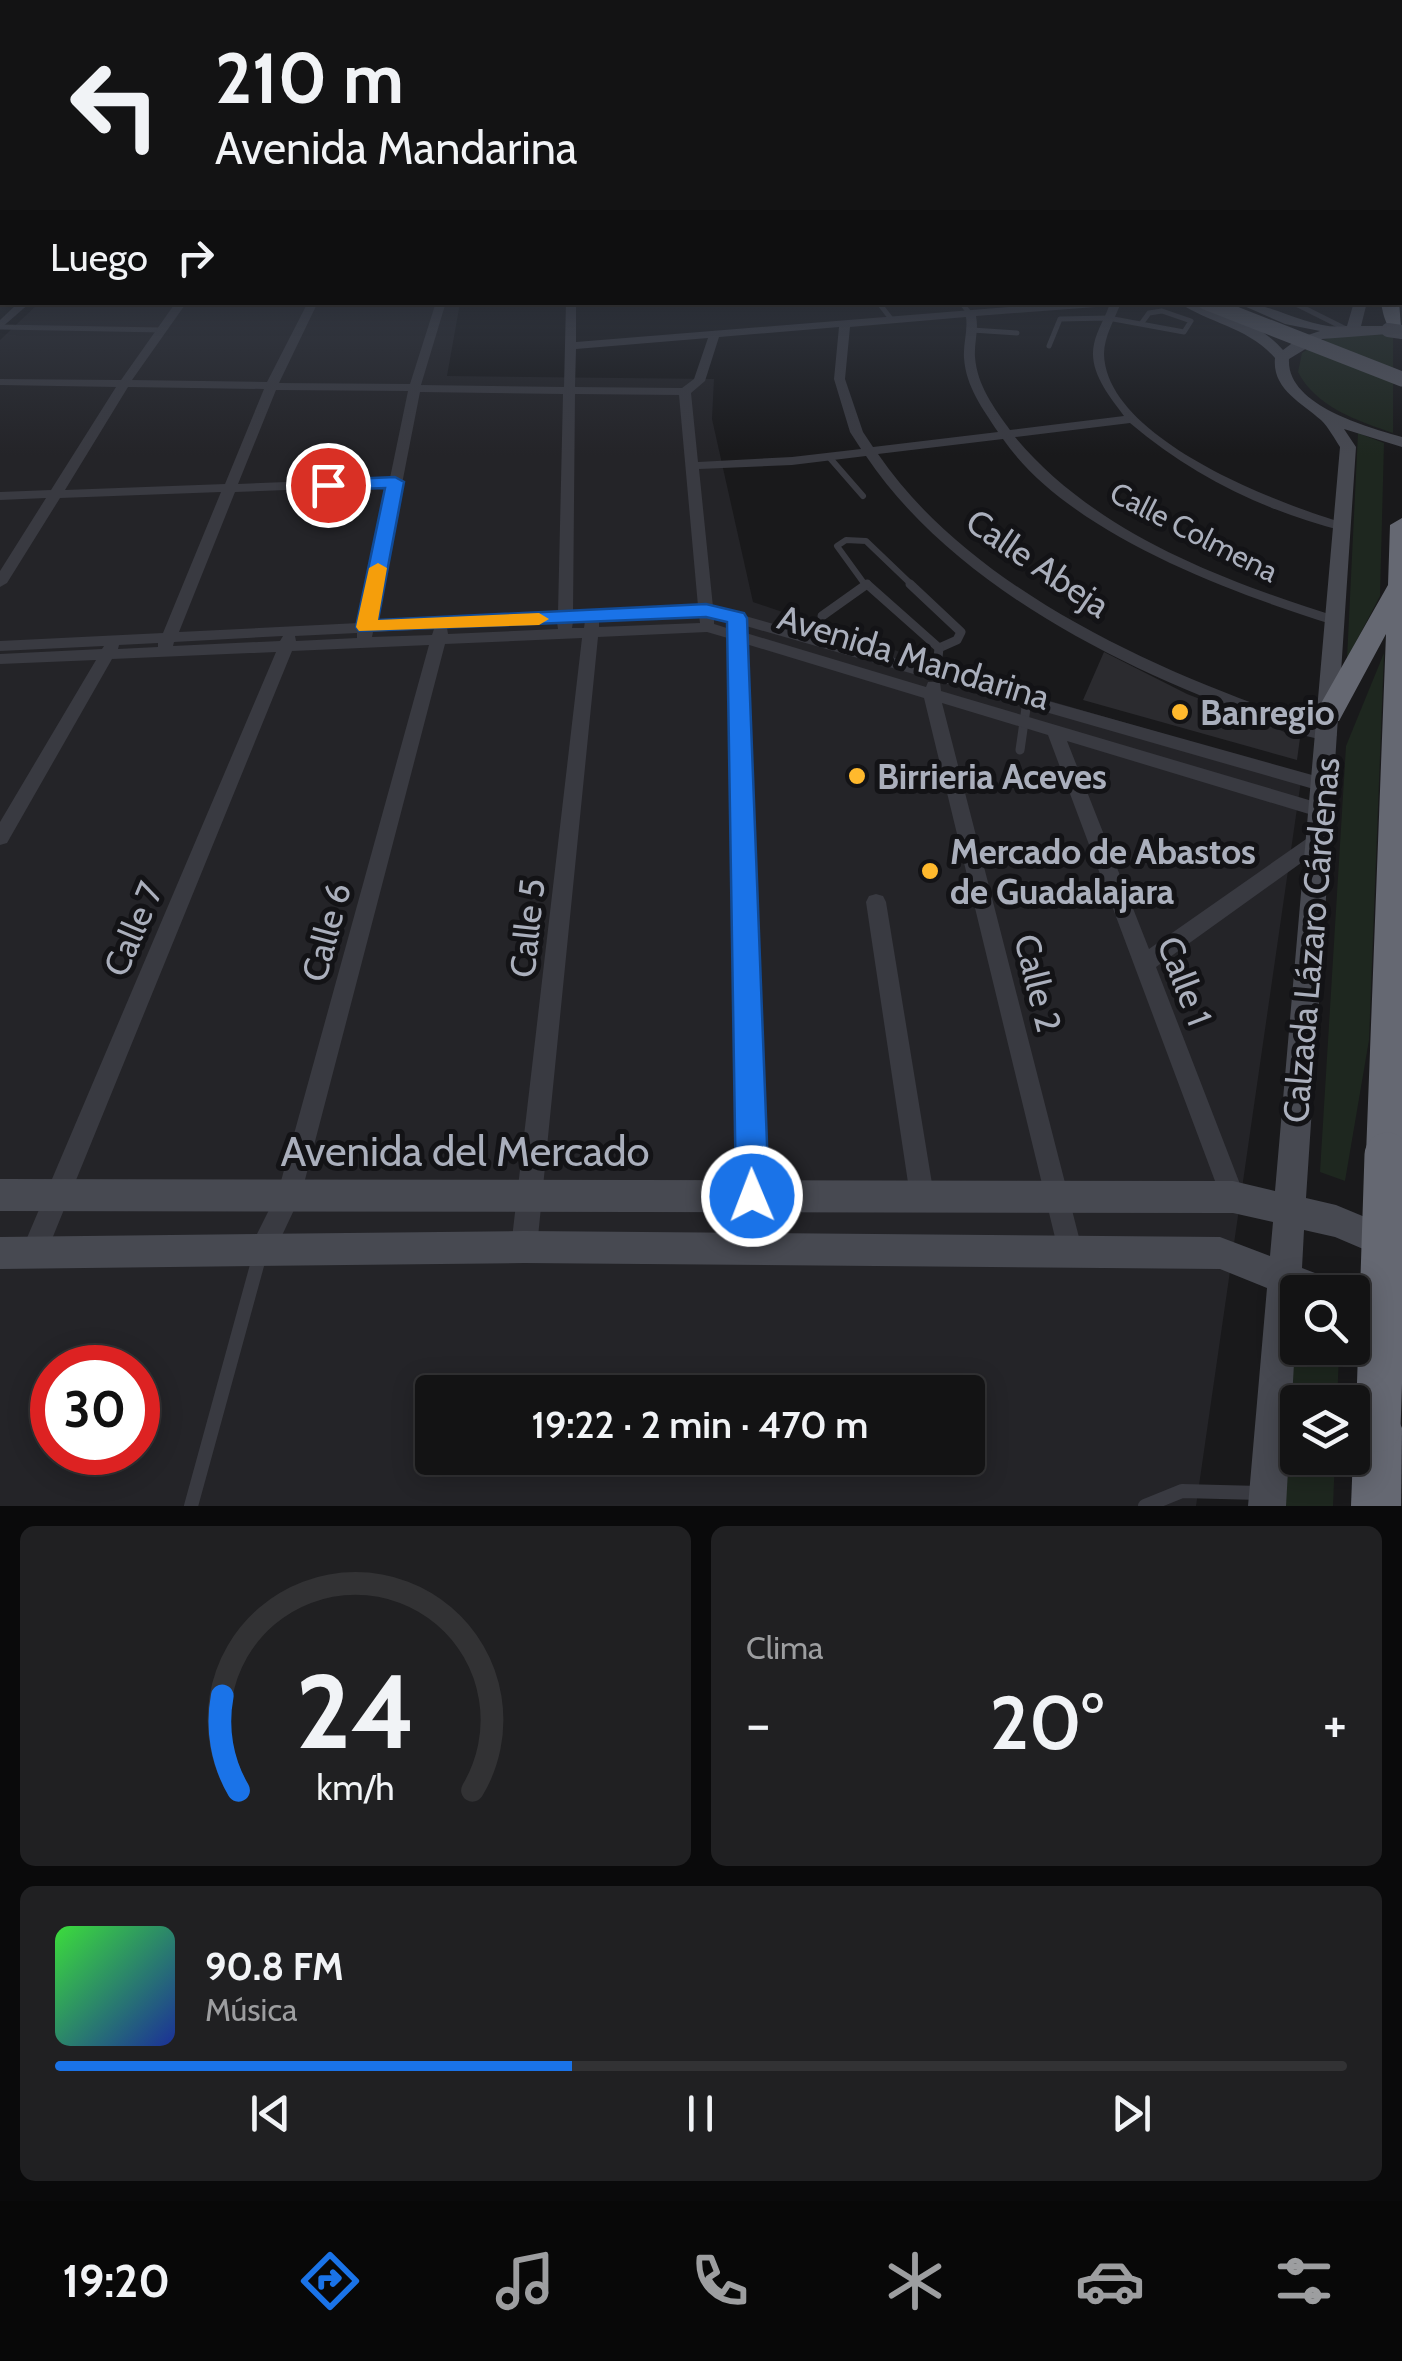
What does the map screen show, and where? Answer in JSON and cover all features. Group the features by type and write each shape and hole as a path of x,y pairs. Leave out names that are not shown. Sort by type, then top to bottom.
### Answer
{"highway":[{"name":"Calzada Lázaro Cárdenas","path":"1376,1506 1402,526"},
{"path":"1328,724 1400,582"}],"main road":[{"path":"1214,314 1252,330 1271,344 1282,358 1286,383 1298,396 1341,422 1402,442"},
{"path":"1236,314 1402,379"},
{"path":"1256,314 1270,320 1349,331 1397,332"},
{"path":"1257,314 1402,370"},
{"path":"1272,314 1290,321"},
{"path":"1349,331 1356,314"},
{"path":"1282,358 1304,341 1349,331"},
{"name":"Calzada Lázaro Cárdenas","path":"1286,1275 1348,447 1330,419 1298,396"},
{"name":"Avenida del Mercado","path":"0,1194 1233,1197 1336,1222 1402,1249"},
{"path":"0,1252 1069,1249 1220,1253 1280,1277"},
{"path":"1370,1315 1402,1332"},
{"name":"Calzada Lázaro Cárdenas","path":"1267,1500 1280,1349"}],"street":[{"path":"0,583 124,384 173,314"},
{"path":"165,645 272,385 308,314"},
{"path":"364,635 415,386 437,314"},
{"path":"565,625 571,314"},
{"path":"570,346 927,314"},
{"name":"Calle Colmena","path":"968,314 972,330 971,370 984,401 1006,435 1046,476 1125,532 1236,586 1336,621"},
{"path":"1110,314 1100,334 1099,364 1112,392 1133,419 1154,438 1212,474 1274,503 1343,527"},
{"name":"Calle Abeja","path":"845,324 840,377 849,412 868,452 910,504 966,556 1058,618 1148,666 1207,692 1328,724"},
{"path":"0,382 685,392 699,381 714,334"},
{"path":"685,392 707,619"},
{"path":"690,466 829,457 1133,419"},
{"path":"0,496 395,482"},
{"name":"Avenida Mandarina","path":"0,659 165,645 707,619 934,685 1023,722 1323,798"},
{"name":"Calle 5","path":"524,1248 592,624"},
{"path":"738,626 755,1250"},
{"name":"Calle 6","path":"261,1252 289,1195 441,631"},
{"name":"Calle 7","path":"34,1252 289,639"},
{"name":"Avenida Mandarina","path":"0,646 112,648"},
{"path":"0,838 112,648"},
{"name":"Avenida Mandarina","path":"934,685 1027,701 1323,798"},
{"name":"Calle 2","path":"934,685 1069,1249"},
{"name":"Calle 1","path":"1054,731 1233,1197"},
{"path":"1144,964 1320,840"},
{"path":"876,902 922,1196"}],"lane":[{"path":"888,314 892,320"},
{"path":"1141,324 1148,314"},
{"path":"1048,346 1060,319 1108,318 1184,332 1191,321 1172,314"},
{"path":"1316,314 1349,331"},
{"path":"0,326 162,330"},
{"path":"972,330 1017,333"},
{"path":"829,457 863,496"},
{"path":"855,539 870,543 958,628 960,636 939,648 868,586 838,550 840,542 855,539"},
{"path":"822,616 868,586"},
{"path":"934,685 939,648"},
{"path":"1020,750 1027,701"},
{"path":"192,1506 261,1252"},
{"path":"1145,1506 1182,1491 1267,1500"}],"shaded area":[{"path":"27,314 458,314 447,376 714,379 712,419 753,602 1006,688 1302,774 1196,1506 0,1506 0,340"},
{"path":"1393,334 1393,433 1327,404 1298,372 1302,353 1323,340 1339,335"},
{"path":"1358,433 1384,443 1380,596 1347,659"},
{"path":"1384,653 1369,1040 1345,1181 1320,1172 1346,746"},
{"path":"1293,1365 1339,1365 1338,1385 1292,1385"},
{"path":"1285,1475 1334,1475 1333,1506 1283,1506"}],"building":[{"name":"Banregio","path":"1104,652 1187,694 1300,738 1297,760 1083,700"}],"slow traffic":[{"path":"378,568 366,627 539,619"}],"place":[{"name":"Banregio","path":"1180,712"},
{"name":"Birrieria Aceves","path":"857,776"},
{"name":"Mercado de Abastos de Guadalajara","path":"930,871"}],"route":[{"path":"328,485 395,482 366,627 706,610 737,618 752,1196"}]}
